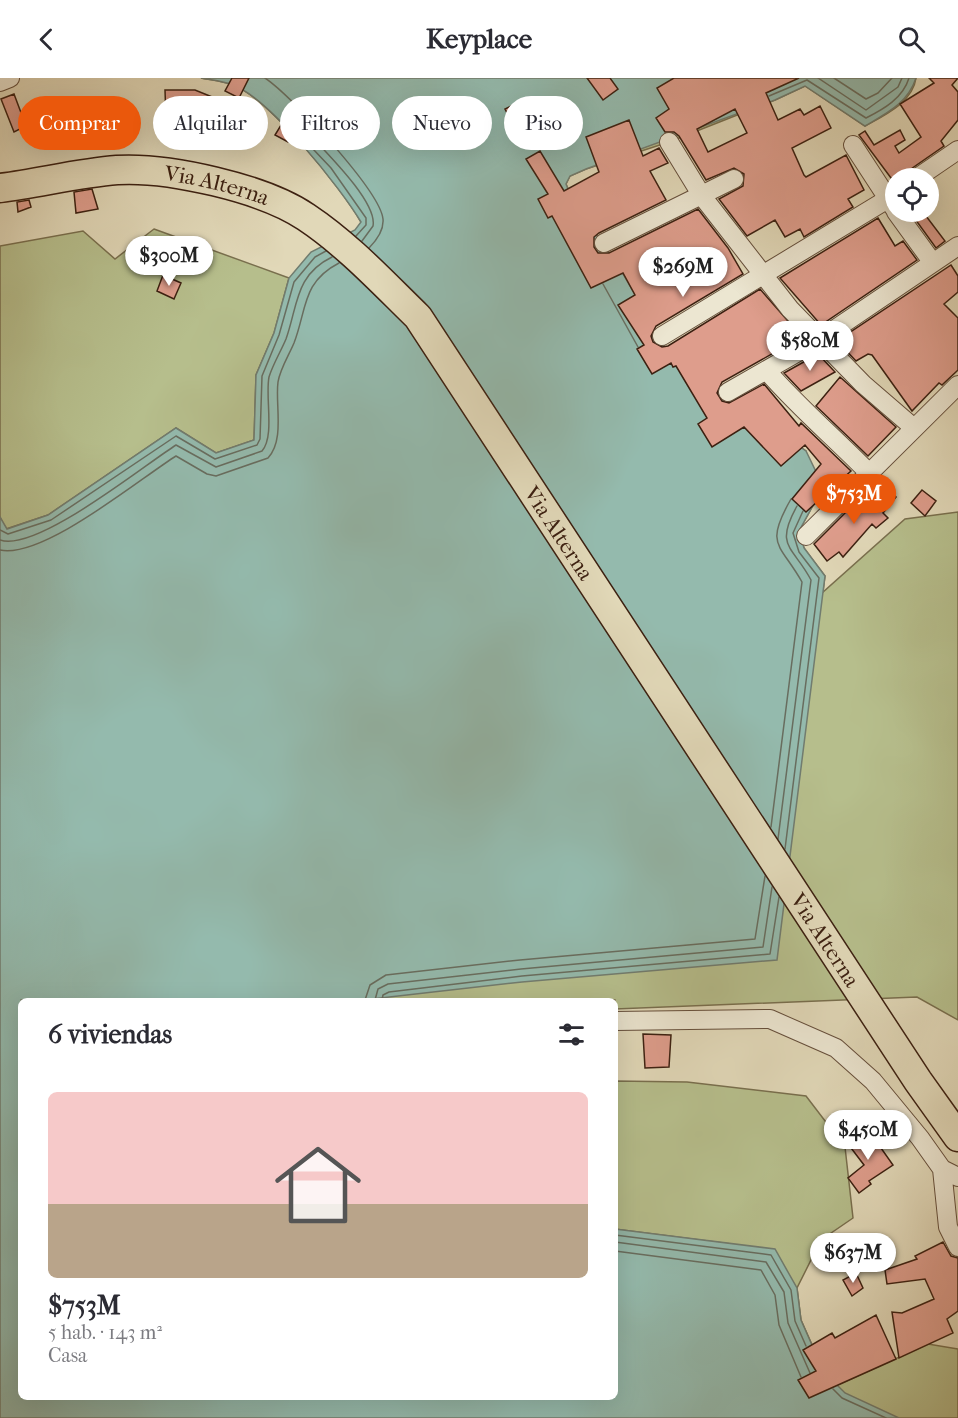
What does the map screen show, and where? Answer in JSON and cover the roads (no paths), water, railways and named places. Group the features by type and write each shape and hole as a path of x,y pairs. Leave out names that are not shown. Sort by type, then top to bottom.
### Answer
{"main road":[{"name":"Via Alterna","path":"0,188 118,170 193,176 267,198 304,215 349,249 418,317 918,1081 958,1137"}],"street":[{"path":"0,82 10,78"},
{"path":"669,142 702,196 790,309 863,384 914,428"},
{"path":"854,146 885,191"},
{"path":"932,168 958,150"},
{"path":"604,243 734,179"},
{"path":"662,336 763,273 885,209"},
{"path":"906,222 933,262"},
{"path":"728,392 819,340 958,246"},
{"path":"767,371 799,408 841,444 870,474"},
{"path":"806,536 958,385"},
{"path":"618,1021 770,1019 836,1048 873,1081 950,1173 948,1227 958,1247"}],"water":[{"path":"201,78 916,78 902,101 889,112 865,126 805,86 775,100 586,169 570,176 566,184 573,201 619,267 676,366 731,399 806,451 819,478 817,498 799,531 804,548 825,576 777,960 522,982 381,998 18,998 18,1400 618,1400 618,1229 775,1249 797,1288 801,1320 824,1372 845,1393 899,1418 0,1418 0,517 7,529 48,515 176,428 216,453 254,440 256,375 274,333 289,278 311,252 355,230 361,222 338,188 306,150 380,150 380,96 280,96 280,121 268,110 268,96 252,96 233,85"}]}
